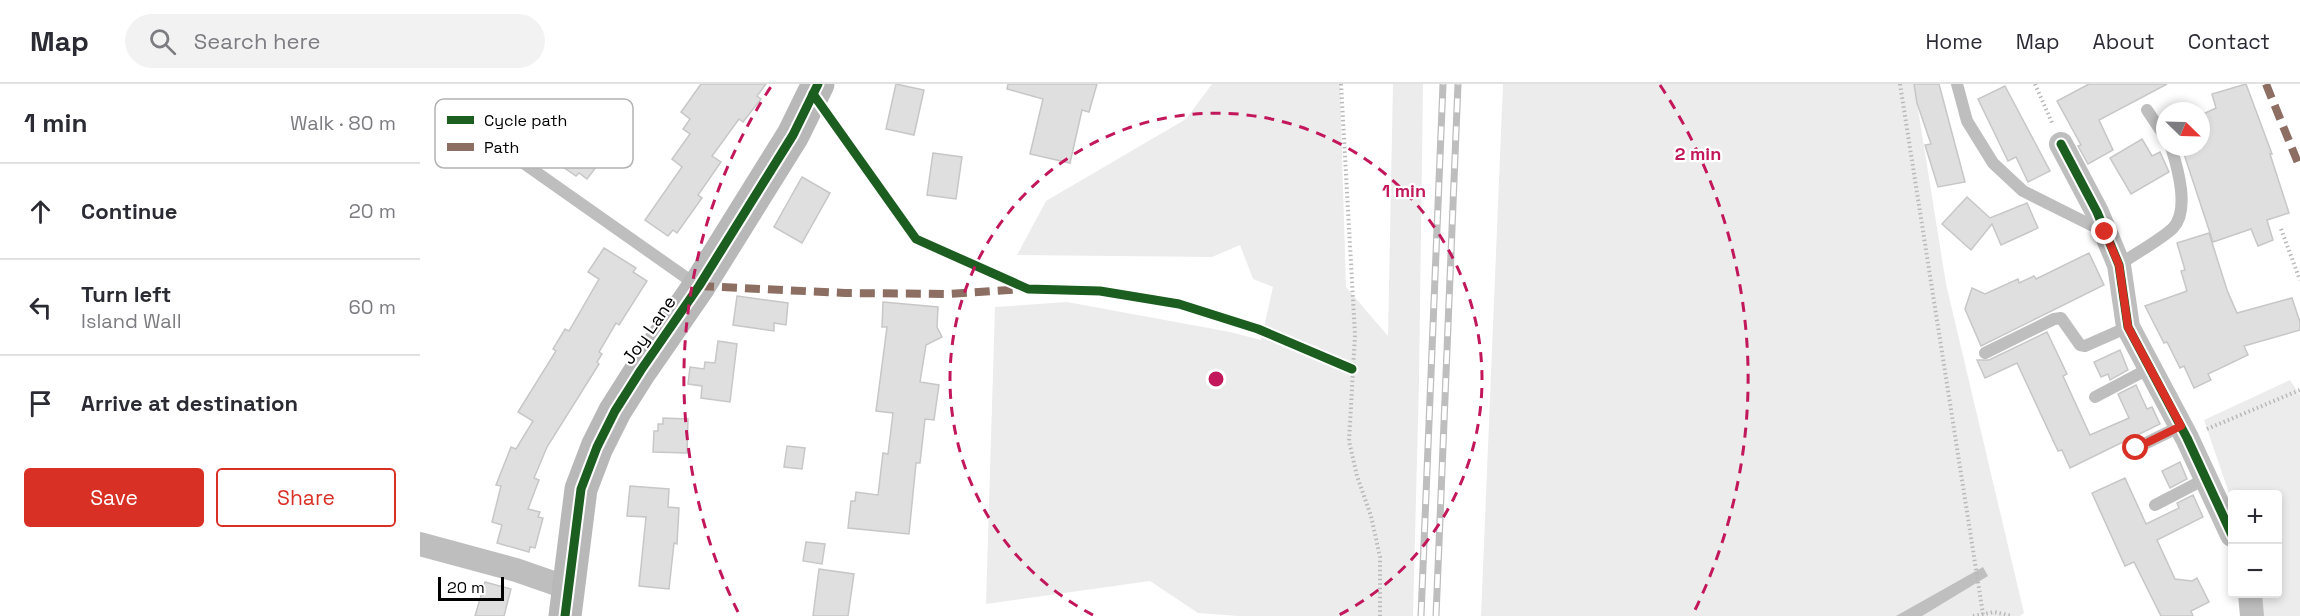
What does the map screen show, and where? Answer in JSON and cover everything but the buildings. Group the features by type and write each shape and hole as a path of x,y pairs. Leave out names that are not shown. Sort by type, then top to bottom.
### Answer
{"street":[{"name":"Joy Lane","path":"566,602 581,489 591,459 615,411 636,377 699,286 793,135 818,84"},
{"path":"2061,144 2097,212 2119,265 2128,327 2184,432 2228,526"},
{"path":"420,544 516,570 566,602"},
{"path":"2250,598 2252,616"}],"lane":[{"path":"1957,84 1967,122 1993,163 2023,191 2105,232"},
{"path":"2147,110 2156,124"},
{"path":"2119,265 2173,228 2181,214 2183,204 2173,156"},
{"path":"531,168 699,286"},
{"path":"1985,352 2054,319 2061,318 2080,345 2085,346 2128,327"},
{"path":"2095,397 2150,368"},
{"path":"2136,448 2184,432"},
{"path":"2155,505 2207,478"}],"path":[{"path":"1341,84 1355,335 1349,441 1357,476 1371,516 1380,557 1380,616"},
{"path":"1900,84 1983,614"},
{"path":"2035,84 2061,144"},
{"path":"2281,229 2300,280"},
{"path":"1258,329 1352,369"},
{"path":"2184,432 2300,390"},
{"path":"1973,616 1994,612 2012,616"}],"shaded area":[{"path":"1212,84 1340,84 1346,287 1388,336 1393,84 1423,84 1413,616 1239,616 1198,613 1150,581 986,604 995,307 1067,302 1230,332 1261,340 1273,287 1253,279 1240,245 1212,257 1017,255 1046,201 1186,119"},
{"path":"1503,84 1914,84 1946,284 2024,613 2020,616 1481,616"},
{"path":"2290,380 2300,395 2300,616 2260,616 2259,598 2282,598 2282,490 2228,490 2204,420"},
{"path":"1983,567 1988,576 1922,616 1896,616"}],"railway":[{"path":"1421,616 1443,84"},
{"path":"1436,616 1458,84"}],"marked path":[{"path":"2266,84 2300,168"},
{"path":"699,286 845,293 948,294 1023,289"}],"cycle path":[{"path":"565,616 581,489 597,447 615,411 699,286 793,135 818,84"},
{"path":"813,94 916,239 1028,289 1100,291 1179,304 1258,329 1352,369"},
{"path":"2061,144 2097,212 2119,265 2128,327 2187,438 2228,526"}],"route":[{"path":"2105,232 2119,265 2128,327 2181,426 2136,448"}]}
